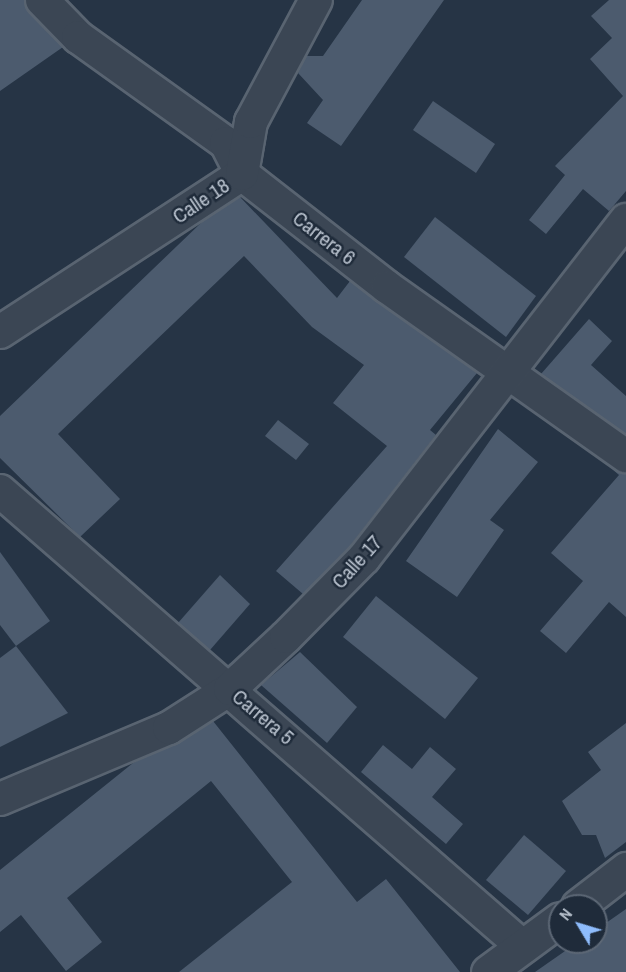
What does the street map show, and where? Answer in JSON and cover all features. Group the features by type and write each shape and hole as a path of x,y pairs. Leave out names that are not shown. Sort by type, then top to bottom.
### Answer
{"street":[{"name":"Carrera 6","path":"42,0 78,37 226,143 242,174 387,287 507,369 626,456"},
{"name":"Calle 18","path":"0,332 242,174 251,122 316,0"},
{"name":"Calle 17","path":"0,799 169,728 230,689 364,558 507,369 626,220"},
{"name":"Carrera 5","path":"0,491 230,689 524,948"},
{"path":"594,894 626,869"},
{"path":"488,972 548,929"}],"building":[{"path":"0,0 25,0 29,13 63,47 0,91"},
{"path":"362,0 444,0 341,146 307,123 323,100 298,73 306,56 323,56"},
{"path":"609,0 626,0 626,191 609,211 583,189 546,234 529,220 565,175 555,166 623,96 590,59 612,38 591,16"},
{"path":"433,101 495,144 476,173 413,130"},
{"path":"240,197 337,298 350,281 477,373 430,430 436,435 350,546 303,594 276,571 387,446 333,403 364,365 312,327 244,256 58,434 120,499 80,537 0,458 0,416 203,221"},
{"path":"435,217 536,296 506,337 404,257"},
{"path":"589,319 612,341 591,365 626,396 626,434 541,374"},
{"path":"278,420 309,444 296,460 265,436"},
{"path":"498,429 538,462 490,520 504,530 457,597 406,561"},
{"path":"611,468 626,474 626,617 609,602 566,653 540,631 583,581 551,553 619,475"},
{"path":"0,552 50,621 16,646 0,625"},
{"path":"220,575 250,604 210,650 178,623"},
{"path":"376,596 478,678 445,719 343,637"},
{"path":"16,646 68,713 0,747 0,658"},
{"path":"300,652 357,707 327,743 261,685"},
{"path":"213,721 357,902 386,879 460,972 179,972 292,882 211,781 67,898 102,942 66,971 21,915 0,932 0,870 133,763"},
{"path":"626,723 626,842 605,858 596,835 582,835 562,801 601,770 588,752"},
{"path":"383,745 412,769 430,747 456,769 432,797 463,824 446,844 361,772"},
{"path":"524,835 566,871 528,915 486,880"},
{"path":"626,909 626,972 535,972 561,954 608,954 608,922"}]}
